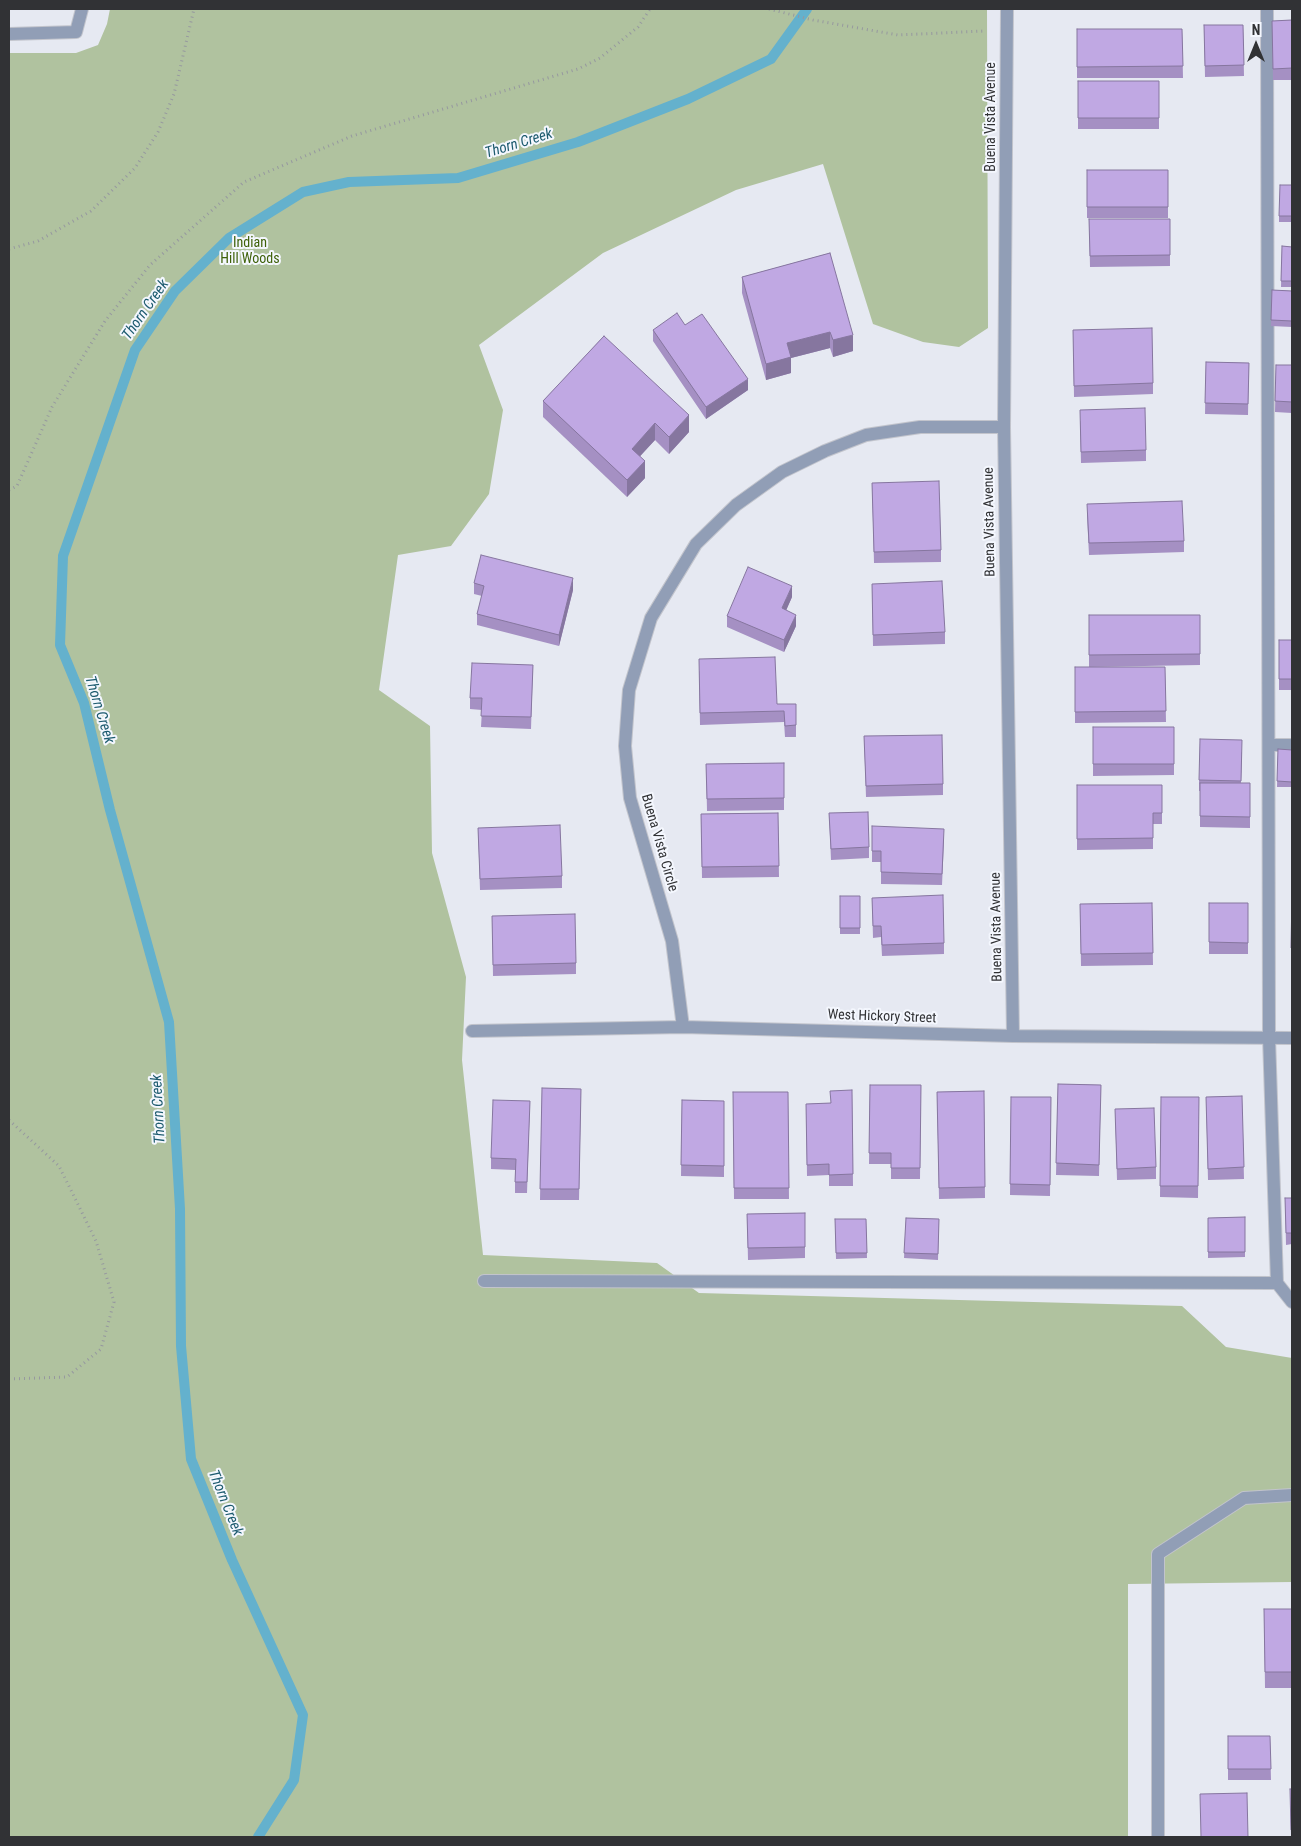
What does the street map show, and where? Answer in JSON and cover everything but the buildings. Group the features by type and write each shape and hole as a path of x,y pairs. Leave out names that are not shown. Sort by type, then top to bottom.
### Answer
{"street":[{"path":"9,34 76,32 82,9"},
{"name":"Buena Vista Avenue","path":"1007,9 1004,427 1013,1036"},
{"path":"1267,9 1270,1037 1277,1283 1292,1302"},
{"name":"Buena Vista Circle","path":"683,1026 672,941 630,798 625,746 629,690 651,618 696,544 736,505 782,472 825,451 866,435 920,427 1004,427"},
{"path":"1269,745 1292,744"},
{"name":"West Hickory Street","path":"472,1031 683,1026 1013,1036 1292,1038"},
{"path":"484,1281 1277,1283"},
{"path":"1158,1837 1158,1554 1244,1498 1292,1495"}],"path":[{"path":"9,249 38,241 91,211 135,168 158,132 174,94 194,9"},
{"path":"9,490 17,486 52,407 105,321 150,265 244,182 352,136 578,69 600,58 638,26 650,9"},
{"path":"769,9 813,20 898,34 1007,30"},
{"path":"9,1120 59,1166 96,1241 114,1302 101,1349 67,1377 9,1380"}],"green space":[{"name":"Indian Hill Woods","path":"110,9 987,9 988,328 959,347 923,342 873,324 823,164 736,190 603,253 479,345 503,410 489,494 451,546 398,555 379,690 430,726 432,853 466,977 462,1060 483,1255 657,1263 699,1293 1182,1306 1226,1347 1292,1358 1292,1582 1128,1584 1128,1837 9,1837 9,53 76,53 98,45 107,24"}],"waterway":[{"name":"Thorn Creek","path":"258,1837 294,1780 303,1715 232,1560 191,1459 181,1346 180,1209 169,1022 110,810 84,703 60,645 63,556 135,350 175,291 229,238 303,192 349,182 458,178 578,142 688,99 771,59 807,9"}]}
